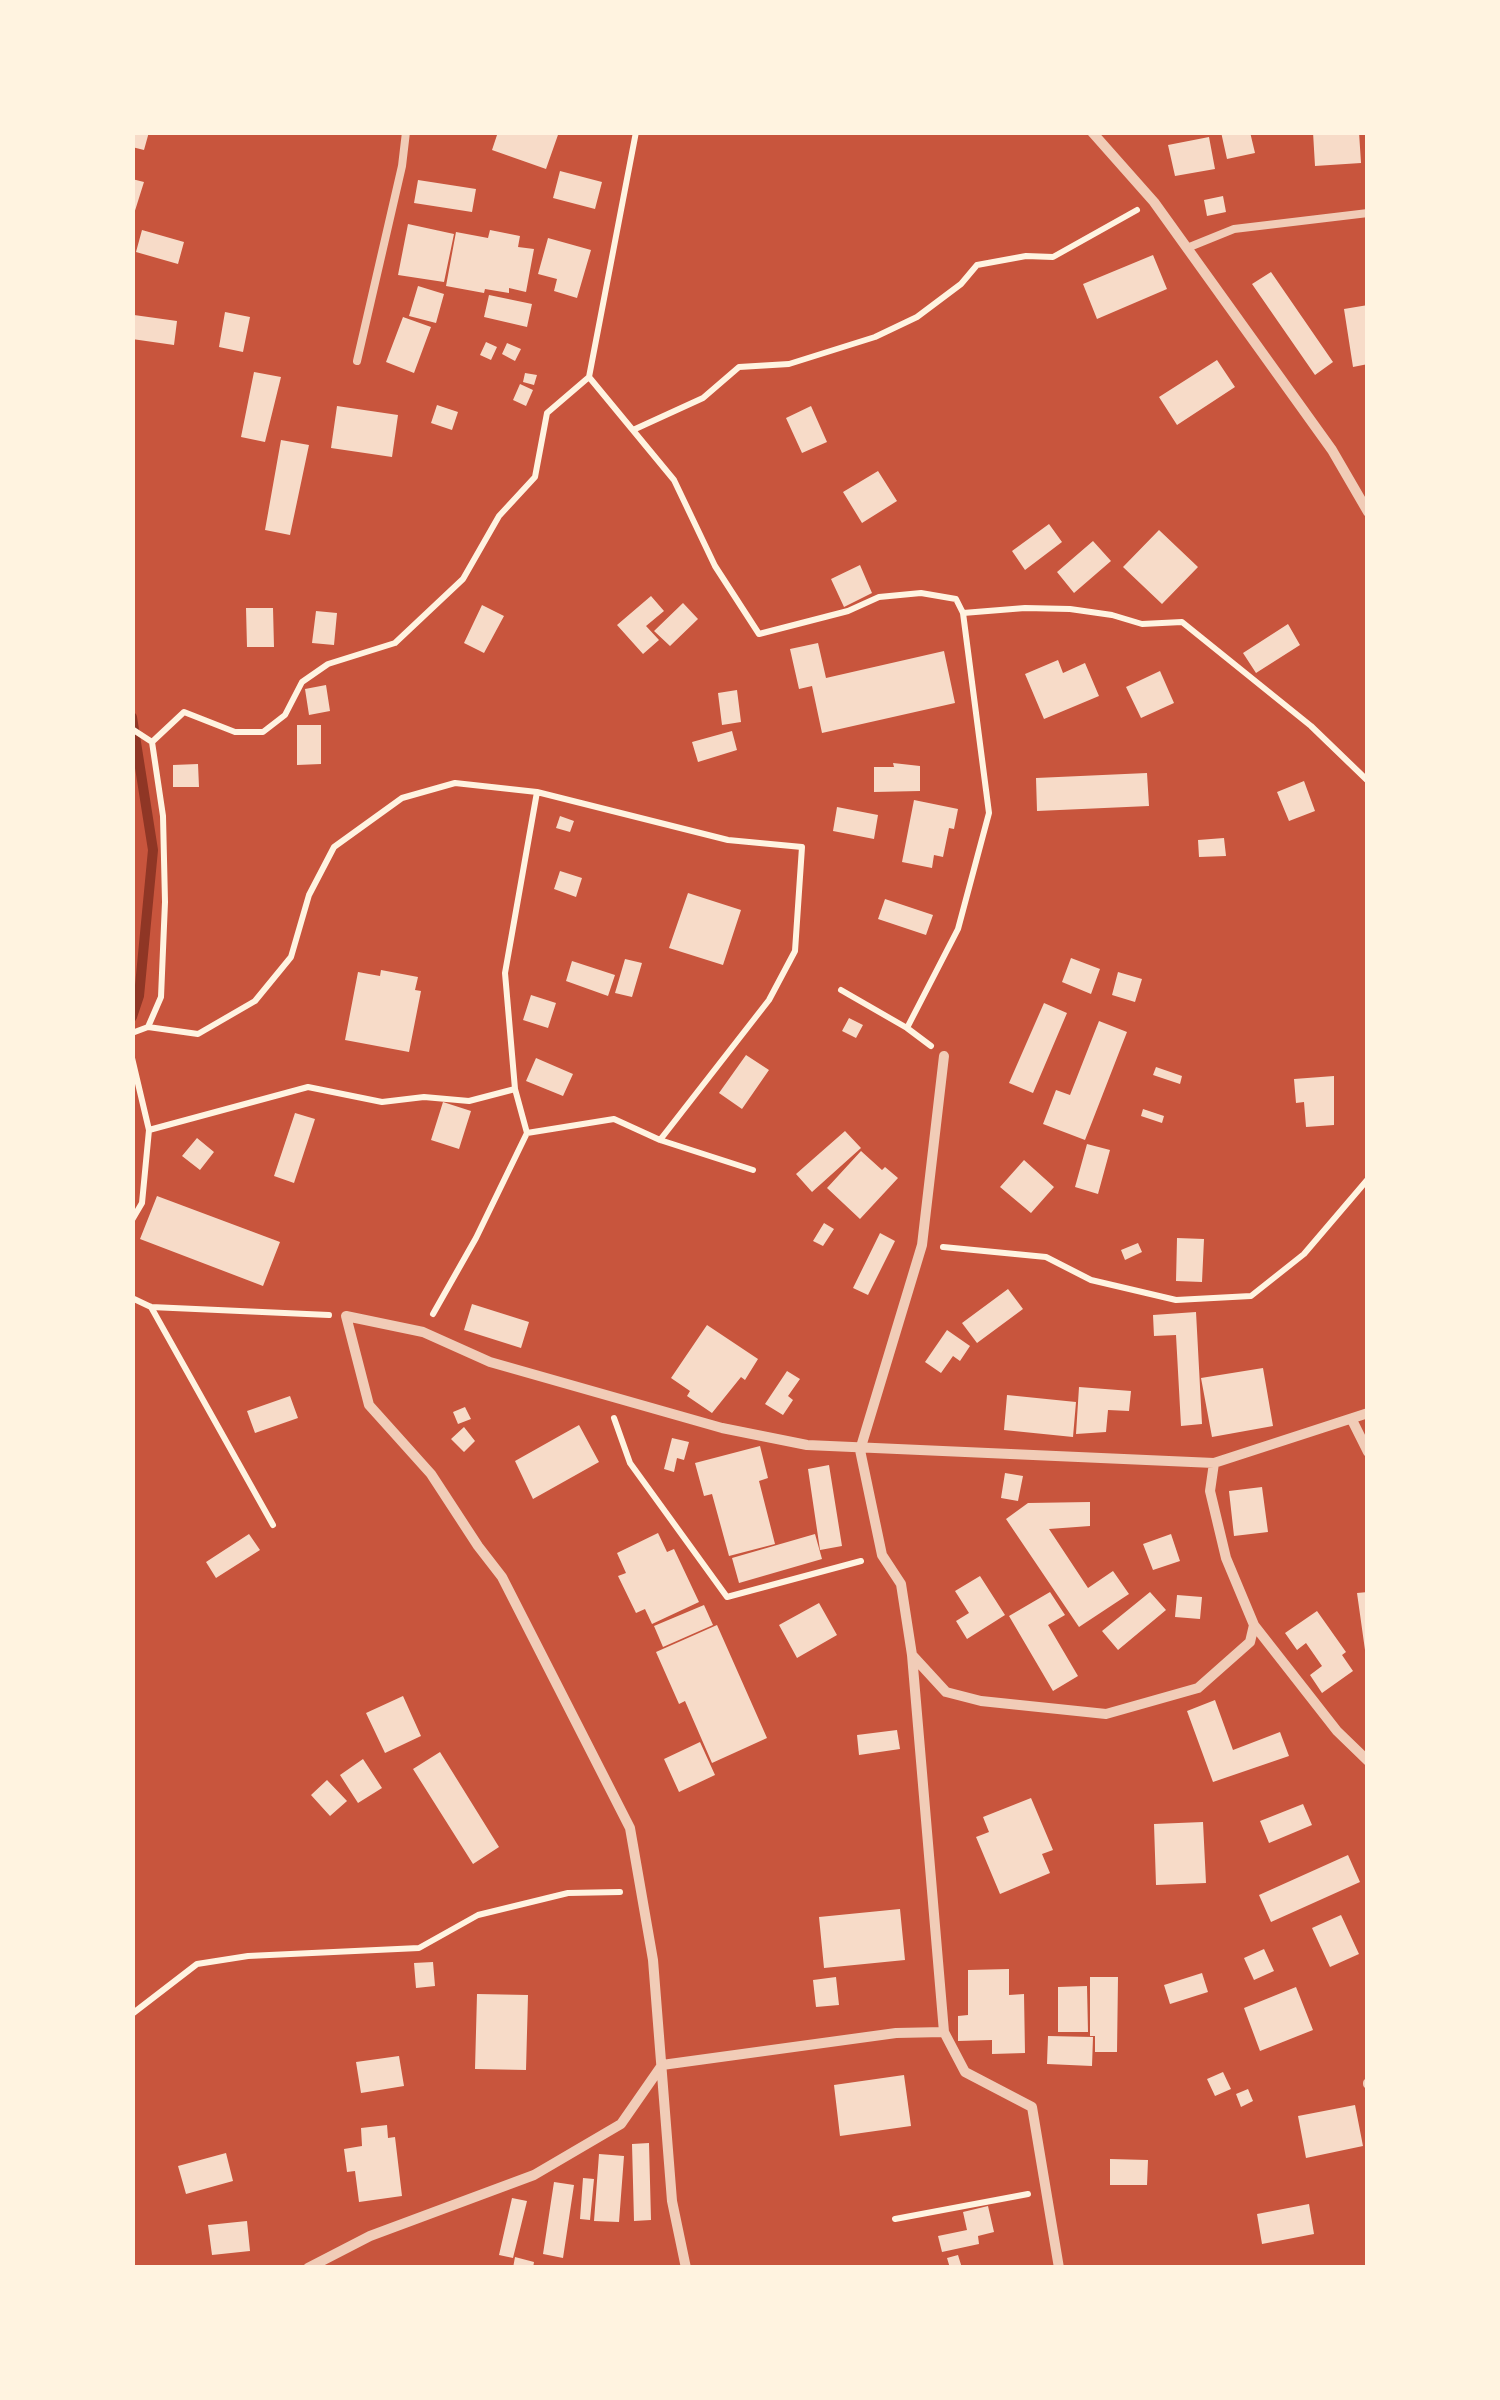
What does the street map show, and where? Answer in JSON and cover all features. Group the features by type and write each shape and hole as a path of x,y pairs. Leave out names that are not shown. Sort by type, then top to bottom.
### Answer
{"street":[{"path":"1092,132 1154,202 1332,450 1368,512"},
{"path":"944,1056 922,1245 860,1450 882,1555 901,1584 912,1655 944,2032 966,2072 1032,2107 1059,2268"},
{"path":"686,2268 672,2200 653,1960 630,1828 502,1576 431,1474 369,1405 346,1316 423,1332 490,1362 722,1428 807,1445 1214,1463 1368,1413"},
{"path":"1352,1420 1368,1452"},
{"path":"1214,1463 1210,1491 1226,1558 1254,1625 1336,1731 1368,1762"},
{"path":"912,1655 946,1692 981,1701 1106,1714 1198,1688 1250,1642 1254,1625"},
{"path":"308,2268 370,2236 534,2176 621,2124 662,2064 896,2032 944,2032"}],"lane":[{"path":"358,360 402,166 406,132"},
{"path":"1186,248 1234,229 1368,213"}],"path":[{"path":"152,742 184,712 235,732 263,732 284,715 302,682 328,664 394,643 462,579 499,516 536,477 547,413 589,377 636,132"},
{"path":"633,430 703,398 739,368 789,364 876,336 917,317 961,284 977,265 1026,256 1054,258 1154,202"},
{"path":"589,377 674,480 716,566 759,634 834,615 879,597 921,594 956,599 964,613 989,813 958,929 907,1028"},
{"path":"964,613 1025,608 1070,610 1142,624 1182,622 1311,726 1368,781"},
{"path":"132,730 152,742"},
{"path":"148,1027 160,997 164,902 163,816 152,742"},
{"path":"132,1033 148,1027 198,1034 255,1000 291,957 310,895 334,847 402,798 454,783 537,792 728,840 802,847 795,951 769,1000 660,1140"},
{"path":"423,1332 476,1238 528,1133 516,1089 504,972 537,792"},
{"path":"841,990 907,1028 944,1056"},
{"path":"132,1058 149,1130 142,1203 132,1220"},
{"path":"149,1130 308,1087 382,1102 424,1096 469,1101 516,1089"},
{"path":"528,1133 614,1118 660,1140 753,1170"},
{"path":"922,1245 1046,1257 1091,1280 1176,1300 1251,1296 1304,1254 1368,1179"},
{"path":"132,1298 151,1307 346,1316"},
{"path":"151,1307 273,1525"},
{"path":"605,1392 630,1463 727,1597 882,1555"},
{"path":"132,2014 197,1964 248,1956 419,1948 478,1915 568,1894 642,1892"},
{"path":"894,2219 1044,2191"}],"building":[{"path":"132,132 149,132 144,150 132,147"},
{"path":"498,132 559,132 546,169 492,150"},
{"path":"1221,132 1250,132 1255,153 1227,159"},
{"path":"1313,132 1359,132 1361,163 1315,166"},
{"path":"1209,137 1215,169 1175,176 1168,145"},
{"path":"560,171 602,182 595,209 553,198"},
{"path":"132,179 144,182 133,217 132,217"},
{"path":"418,180 476,189 472,212 414,203"},
{"path":"1223,196 1226,212 1207,216 1204,200"},
{"path":"408,224 454,234 444,282 398,275"},
{"path":"142,230 184,242 178,264 136,252"},
{"path":"490,230 520,236 518,247 534,249 526,292 509,288 509,293 485,289 484,293 446,286 456,232 488,238"},
{"path":"548,238 591,250 577,298 554,291 557,279 538,274"},
{"path":"1153,255 1167,289 1097,319 1083,284"},
{"path":"1271,272 1333,362 1315,375 1252,284"},
{"path":"418,286 444,294 436,323 409,316"},
{"path":"489,295 532,304 527,327 484,317"},
{"path":"1368,305 1368,364 1353,367 1344,309"},
{"path":"225,312 250,317 243,352 219,347"},
{"path":"134,315 177,321 174,345 132,339"},
{"path":"403,317 431,327 414,373 386,362"},
{"path":"486,342 497,347 491,360 480,355"},
{"path":"507,343 521,349 515,361 502,354"},
{"path":"1217,360 1235,387 1177,425 1159,397"},
{"path":"254,372 281,377 265,442 241,437"},
{"path":"525,373 537,375 534,385 523,382"},
{"path":"520,384 533,390 526,406 513,400"},
{"path":"437,405 458,412 452,430 431,423"},
{"path":"337,406 398,415 392,457 331,448"},
{"path":"811,406 827,442 802,453 786,418"},
{"path":"281,440 309,445 290,535 265,530"},
{"path":"878,471 897,501 862,523 843,492"},
{"path":"1049,524 1062,542 1025,570 1012,551"},
{"path":"1159,530 1198,567 1162,604 1123,567"},
{"path":"1093,541 1111,561 1074,593 1057,572"},
{"path":"860,565 872,593 844,607 831,579"},
{"path":"651,596 664,611 646,626 659,640 643,654 617,625"},
{"path":"683,603 698,619 670,646 654,631"},
{"path":"482,605 504,616 484,653 464,643"},
{"path":"246,608 273,608 274,647 247,647"},
{"path":"316,611 337,613 334,645 312,643"},
{"path":"1288,624 1300,645 1256,673 1243,653"},
{"path":"818,643 826,678 944,651 955,703 822,733 812,686 799,689 790,649"},
{"path":"1058,660 1063,673 1085,663 1099,696 1044,719 1025,674"},
{"path":"1160,671 1174,703 1141,718 1126,687"},
{"path":"326,685 330,711 309,715 305,689"},
{"path":"737,690 741,722 722,725 718,693"},
{"path":"297,725 321,725 321,764 297,765"},
{"path":"732,731 737,750 698,762 692,742"},
{"path":"893,763 920,766 920,791 874,792 874,767 894,767"},
{"path":"198,764 199,787 173,787 173,765"},
{"path":"1147,773 1149,806 1037,811 1036,778"},
{"path":"1304,781 1315,811 1289,821 1277,792"},
{"path":"914,800 958,809 943,857 934,855 932,868 902,862"},
{"path":"837,807 878,815 874,839 833,831"},
{"path":"560,816 574,821 570,832 556,828"},
{"path":"1224,838 1226,856 1199,857 1198,840"},
{"path":"560,871 582,878 576,897 554,889"},
{"path":"688,893 741,910 723,965 669,948"},
{"path":"885,899 933,915 926,935 878,919"},
{"path":"1071,958 1100,969 1091,994 1062,982"},
{"path":"625,959 642,963 632,997 615,993"},
{"path":"572,961 615,975 608,996 566,981"},
{"path":"381,970 418,977 415,990 421,991 409,1052 345,1040 358,972 380,976"},
{"path":"1118,972 1142,979 1135,1002 1112,995"},
{"path":"531,995 556,1003 548,1028 523,1020"},
{"path":"1044,1003 1067,1013 1033,1093 1009,1083"},
{"path":"849,1018 863,1025 856,1038 842,1031"},
{"path":"1099,1021 1127,1032 1085,1140 1043,1124 1056,1090 1070,1095"},
{"path":"746,1055 769,1070 742,1109 719,1093"},
{"path":"536,1058 573,1074 563,1096 526,1081"},
{"path":"1156,1067 1182,1076 1180,1084 1153,1075"},
{"path":"1334,1076 1334,1125 1306,1127 1304,1102 1296,1103 1294,1079"},
{"path":"443,1102 471,1111 459,1149 431,1140"},
{"path":"1143,1109 1164,1116 1162,1123 1141,1116"},
{"path":"295,1113 315,1119 294,1183 274,1176"},
{"path":"845,1131 861,1148 812,1192 796,1174"},
{"path":"197,1138 214,1152 200,1170 182,1156"},
{"path":"1087,1144 1110,1150 1098,1194 1075,1187"},
{"path":"861,1151 898,1178 860,1219 827,1188"},
{"path":"1024,1160 1054,1187 1031,1213 1000,1187"},
{"path":"157,1196 280,1242 263,1286 140,1239"},
{"path":"824,1223 834,1229 823,1246 813,1241"},
{"path":"880,1233 895,1241 868,1295 853,1288"},
{"path":"1177,1238 1204,1239 1202,1282 1176,1281"},
{"path":"1138,1243 1142,1252 1125,1260 1121,1250"},
{"path":"1008,1289 1023,1309 977,1343 962,1323"},
{"path":"472,1304 529,1322 521,1348 464,1330"},
{"path":"1196,1312 1202,1424 1181,1426 1176,1335 1154,1336 1153,1315"},
{"path":"707,1325 758,1359 745,1380 741,1377 712,1413 687,1396 690,1391 671,1378"},
{"path":"947,1330 970,1346 960,1361 953,1356 941,1373 925,1362"},
{"path":"1263,1368 1273,1426 1212,1437 1201,1378"},
{"path":"787,1371 800,1379 788,1396 793,1400 783,1415 765,1404"},
{"path":"1079,1387 1131,1391 1129,1411 1108,1410 1106,1432 1076,1434"},
{"path":"1007,1395 1076,1402 1073,1437 1004,1430"},
{"path":"290,1396 298,1418 255,1433 247,1411"},
{"path":"465,1407 471,1419 458,1424 453,1412"},
{"path":"579,1425 599,1462 533,1499 515,1461"},
{"path":"464,1427 475,1441 464,1452 451,1439"},
{"path":"672,1438 689,1442 684,1460 677,1458 674,1472 664,1469"},
{"path":"760,1446 768,1478 759,1481 775,1544 729,1556 712,1494 704,1496 695,1463"},
{"path":"829,1465 842,1546 820,1550 808,1469"},
{"path":"1005,1473 1023,1476 1018,1501 1001,1498"},
{"path":"1262,1487 1268,1532 1234,1536 1229,1491"},
{"path":"1090,1502 1090,1526 1049,1529 1088,1588 1113,1571 1129,1594 1079,1627 1006,1519 1028,1503"},
{"path":"658,1533 667,1552 674,1549 699,1602 652,1624 645,1609 636,1613 618,1576 626,1573 617,1553"},
{"path":"249,1534 260,1550 216,1578 206,1562"},
{"path":"815,1534 822,1559 739,1583 732,1558"},
{"path":"1171,1534 1180,1561 1153,1570 1143,1544"},
{"path":"980,1576 1005,1615 967,1639 956,1621 969,1613 955,1591"},
{"path":"1050,1592 1065,1615 1048,1625 1078,1676 1053,1691 1009,1616"},
{"path":"1150,1592 1166,1610 1118,1650 1102,1631"},
{"path":"1368,1592 1368,1649 1365,1650 1357,1593"},
{"path":"1177,1595 1202,1597 1200,1619 1175,1617"},
{"path":"819,1603 837,1635 797,1658 779,1625"},
{"path":"704,1605 713,1625 663,1647 654,1626"},
{"path":"1317,1611 1346,1652 1342,1655 1353,1671 1322,1693 1310,1675 1322,1666 1306,1643 1297,1650 1285,1633"},
{"path":"717,1625 767,1738 712,1763 685,1701 679,1704 656,1652"},
{"path":"403,1696 421,1736 385,1753 366,1713"},
{"path":"1215,1700 1233,1750 1280,1732 1289,1756 1213,1782 1187,1711"},
{"path":"897,1730 900,1749 859,1755 857,1735"},
{"path":"700,1742 715,1775 679,1792 664,1759"},
{"path":"440,1752 499,1847 473,1864 413,1769"},
{"path":"363,1759 382,1788 358,1803 340,1775"},
{"path":"327,1780 347,1801 330,1816 311,1795"},
{"path":"1031,1798 1053,1850 1042,1854 1050,1873 1000,1894 976,1837 989,1832 983,1817"},
{"path":"1303,1804 1312,1825 1269,1843 1260,1821"},
{"path":"1203,1822 1206,1883 1156,1885 1154,1824"},
{"path":"1348,1855 1360,1882 1271,1922 1259,1895"},
{"path":"900,1909 905,1960 824,1968 819,1917"},
{"path":"1341,1915 1359,1954 1330,1967 1312,1928"},
{"path":"1264,1949 1274,1971 1254,1980 1244,1958"},
{"path":"433,1962 435,1986 416,1988 414,1963"},
{"path":"1009,1969 1009,1995 1024,1994 1025,2053 992,2054 992,2040 958,2041 958,2016 968,2015 968,1970"},
{"path":"1202,1973 1208,1992 1170,2004 1164,1985"},
{"path":"836,1977 839,2005 816,2007 813,1980"},
{"path":"1090,1977 1118,1977 1117,2052 1095,2052 1095,2036 1090,2036"},
{"path":"1087,1986 1088,2032 1058,2032 1058,1987"},
{"path":"1296,1987 1313,2030 1260,2051 1244,2008"},
{"path":"477,1994 528,1995 526,2070 475,2069"},
{"path":"1048,2036 1093,2037 1092,2066 1047,2064"},
{"path":"399,2056 404,2086 361,2093 356,2062"},
{"path":"1223,2072 1231,2089 1215,2096 1207,2079"},
{"path":"904,2075 911,2126 840,2136 834,2085"},
{"path":"1248,2089 1253,2101 1241,2107 1236,2094"},
{"path":"1355,2105 1363,2146 1306,2158 1298,2116"},
{"path":"387,2125 388,2138 395,2137 402,2196 359,2202 355,2171 347,2172 344,2149 362,2146 361,2128"},
{"path":"649,2143 651,2220 634,2221 632,2144"},
{"path":"226,2153 233,2181 186,2194 178,2166"},
{"path":"599,2154 624,2156 619,2222 594,2221"},
{"path":"1110,2159 1148,2160 1147,2185 1110,2185"},
{"path":"583,2178 594,2179 590,2220 580,2219"},
{"path":"554,2182 574,2185 563,2258 543,2254"},
{"path":"512,2198 527,2201 513,2258 499,2255"},
{"path":"1309,2204 1314,2234 1262,2244 1257,2214"},
{"path":"988,2206 994,2232 978,2236 979,2244 942,2252 938,2236 967,2230 963,2212"},
{"path":"247,2221 250,2251 212,2255 208,2225"},
{"path":"958,2255 962,2268 950,2268 947,2258"},
{"path":"515,2257 534,2262 533,2268 513,2268"}],"waterway":[{"path":"132,717 153,850 139,996 132,1017"}]}
